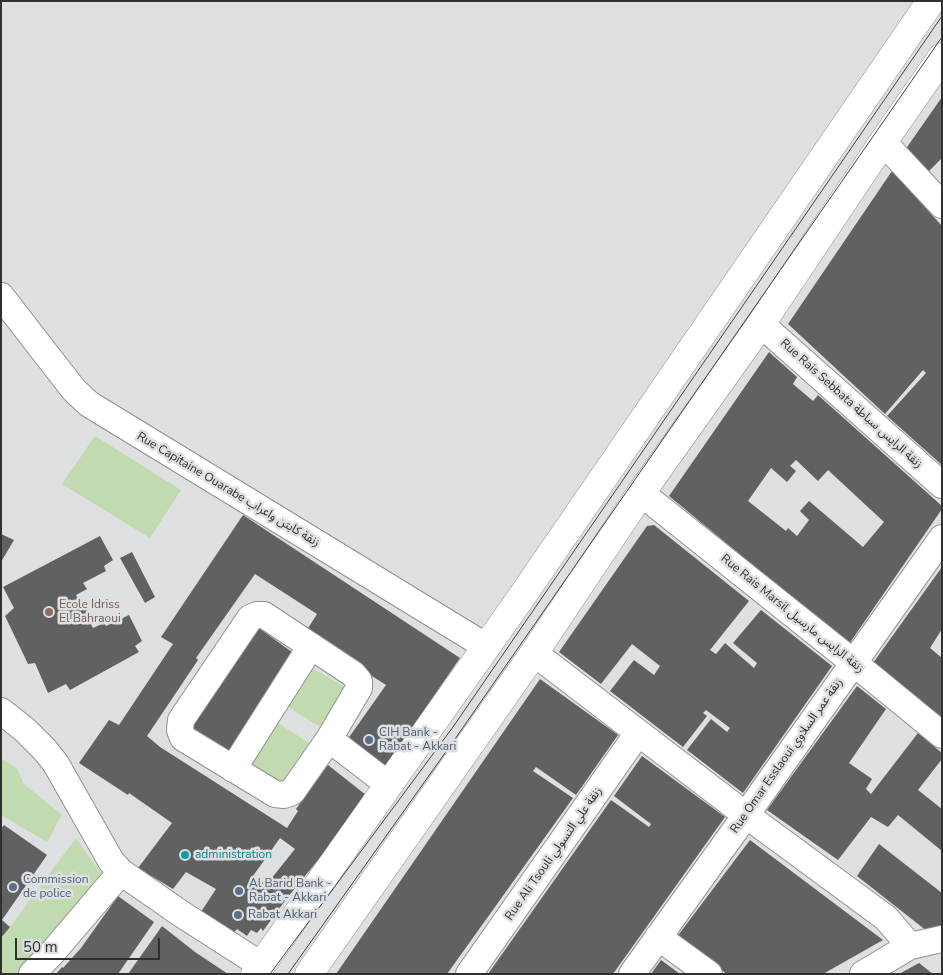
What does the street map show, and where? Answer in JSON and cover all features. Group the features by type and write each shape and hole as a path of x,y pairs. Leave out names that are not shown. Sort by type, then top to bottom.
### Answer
{"main road":[{"path":"258,969 487,647 931,1"},
{"path":"309,974 534,653 641,493 761,324 883,142 942,58"}],"street":[{"path":"883,142 942,205"},
{"name":"Rue Capitaine Ouarabe زنقة كابتن واعراب","path":"1,296 74,390 89,404 487,647"},
{"name":"Rue Rais Sebbata زنقة الرايس سباطة","path":"761,324 942,485"},
{"name":"Rue Rais Marsil زنقة الرايس مارسيل","path":"641,493 942,735"},
{"name":"Rue Omar Esslaoui زنقة عمر السلاوي","path":"632,974 942,538"},
{"path":"264,615 353,674 360,681 360,688 329,739 292,792 284,795 275,794 183,738 180,730 181,720 250,618 264,615"},
{"path":"233,768 311,646"},
{"path":"534,653 746,815 886,918 910,946"},
{"path":"1,711 25,730 56,764 111,862 121,872 258,969"},
{"name":"Rue Ali Tsouli زنقة علي التسولي","path":"469,974 638,733"},
{"path":"329,739 390,785"},
{"path":"32,974 121,872"},
{"path":"658,937 709,974"},
{"path":"863,974 910,946 942,939"}],"green space":[{"path":"95,436 181,490 150,538 62,484"},
{"path":"309,666 346,688 320,727 284,704"},
{"path":"273,720 309,743 277,789 241,767"},
{"path":"1,758 17,769 24,784 62,815 47,842 1,815"},
{"path":"76,838 106,880 22,974 1,974 1,939"}],"building":[{"path":"942,97 942,158 929,171 905,150"},
{"path":"892,171 942,226 942,465 887,416 926,373 923,370 885,414 788,324"},
{"path":"769,352 797,377 793,384 813,401 818,395 942,506 942,509 849,644 669,496","holes":["796,460 818,481 828,470 884,522 863,547 809,501 800,511 809,520 797,536 788,528 786,531 748,501 771,468 787,482 796,471 790,466"]},
{"path":"243,515 460,658 384,768 345,743 386,685 305,633 317,614 255,574 196,658 198,660 147,736 160,747 287,828 298,811 296,809 328,765 366,795 336,838 263,931 261,928 257,933 251,930 247,936 237,929 231,936 199,915 216,889 186,872 173,889 138,868 172,823 129,793 128,795 79,763 109,720 119,725 173,644 161,637","holes":["280,838 295,849 267,884 277,892 253,876"]},
{"path":"654,525 749,601 710,650 716,654 725,643 754,668 757,663 733,643 761,610 832,666 743,793 687,750 711,719 727,732 730,728 706,710 703,713 707,716 683,747 610,691 634,660 654,675 660,666 632,644 601,684 559,652 647,526"},
{"path":"1,534 14,540 1,562"},
{"name":"Ecole Idriss El Bahraoui","path":"100,536 113,560 104,566 106,571 83,583 87,589 76,595 90,616 87,617 93,628 104,623 106,626 129,615 142,641 135,646 139,652 70,690 66,684 48,693 35,663 28,664 5,616 14,608 3,587"},
{"name":"Ecole Idriss El Bahraoui","path":"132,552 155,597 145,603 120,558"},
{"path":"942,567 942,629 930,648 942,658 942,719 873,663"},
{"path":"256,626 296,655 230,758 191,729"},
{"path":"540,679 618,735 576,795 536,767 533,771 573,798 447,974 336,974"},
{"path":"857,686 886,709 849,763 872,779 866,789 871,794 918,733 942,753 942,759 918,790 942,809 942,851 898,815 888,827 871,817 838,860 767,810"},
{"path":"642,756 725,817 613,974 488,974 611,800 649,827 651,824 614,796"},
{"name":"Commission de police","path":"4,825 47,855 2,920 10,927 1,938 1,829"},
{"path":"750,840 883,940 823,974 727,974 676,938"},
{"path":"879,844 942,893 942,929 932,935 857,876"},
{"path":"118,896 154,922 118,974 56,974 81,948"},
{"path":"162,926 195,952 228,974 128,974"},
{"path":"661,960 680,974 651,974"},
{"path":"919,963 933,974 899,974"}],"tram line":[{"path":"270,974 453,727 942,16"},
{"path":"288,974 455,739 942,37"}],"place":[{"name":"Ecole Idriss El Bahraoui","path":"49,612"},
{"name":"CIH Bank - Rabat - Akkari","path":"369,740"},
{"name":"administration","path":"185,855"},
{"name":"Commission de police","path":"13,887"},
{"name":"Al Barid Bank - Rabat - Akkari","path":"239,891"},
{"name":"Rabat Akkari","path":"238,915"}]}
